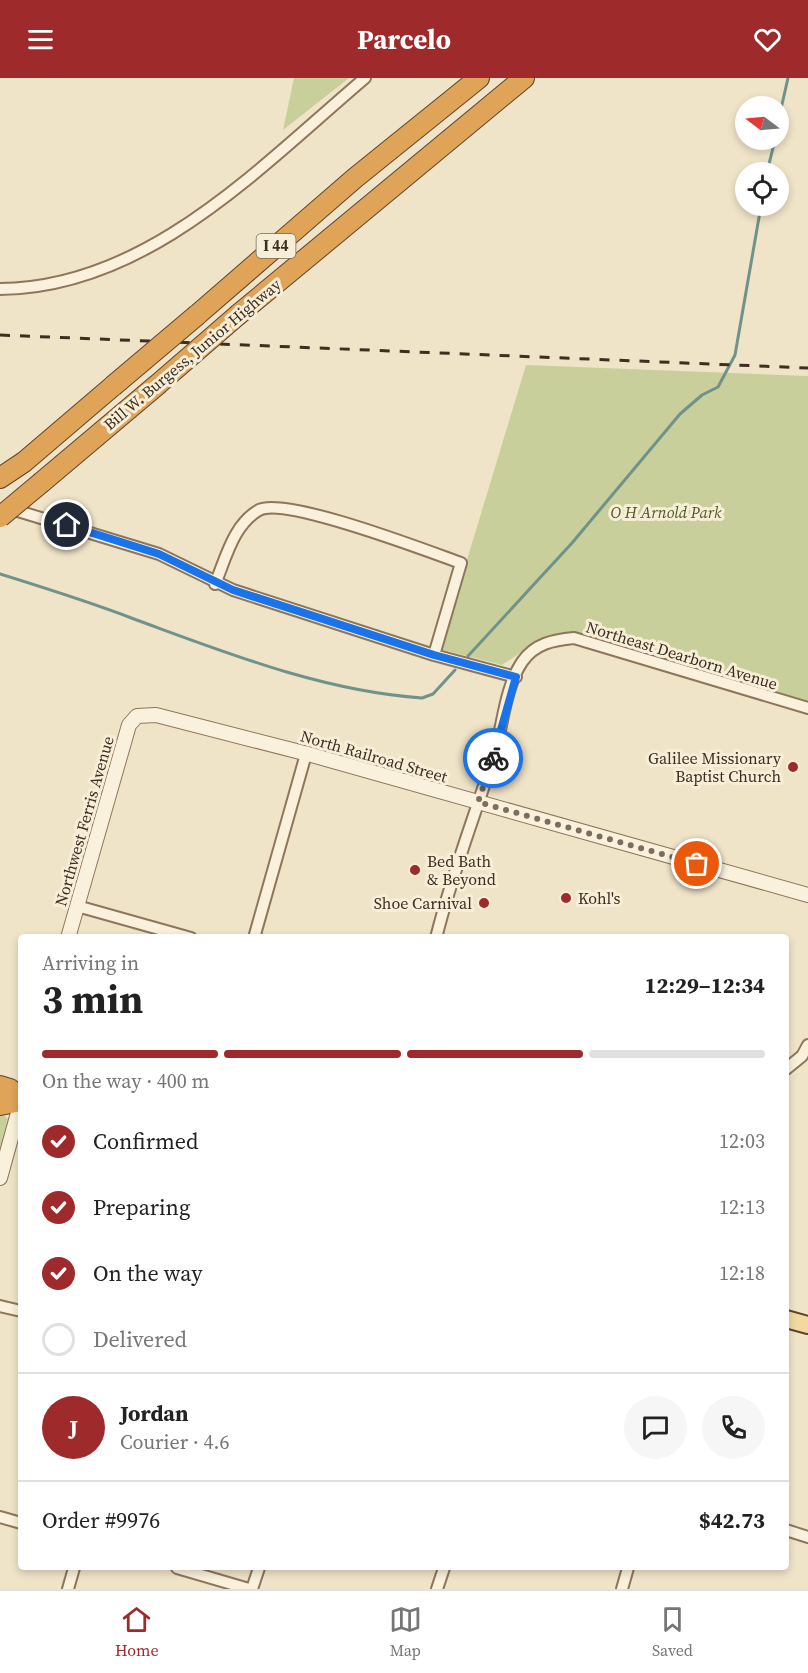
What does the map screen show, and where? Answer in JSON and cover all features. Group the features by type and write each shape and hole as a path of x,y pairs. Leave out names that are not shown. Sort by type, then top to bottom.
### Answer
{"highway":[{"name":"Bill W. Burgess, Junior Highway","path":"0,478 24,462 355,178 479,78"},
{"name":"Bill W. Burgess, Junior Highway","path":"0,517 239,314 524,78"},
{"path":"0,1086 10,1089 18,1098"},
{"path":"0,1105 18,1102"}],"main road":[{"path":"789,1319 808,1325"}],"street":[{"path":"0,290 21,289 64,280 108,267 179,230 240,184 365,78"},
{"path":"0,505 159,554 215,584 434,655 516,677"},
{"path":"215,584 243,522 261,509 280,507 324,517 461,563 434,655"},
{"name":"Northeast Dearborn Avenue","path":"437,934 516,677 522,662 533,649 551,640 574,638 808,708"},
{"name":"North Railroad Street","path":"137,716 156,715 306,754 808,895"},
{"name":"Northwest Ferris Avenue","path":"69,934 129,726 137,716"},
{"path":"255,934 306,754"},
{"path":"77,906 177,934"},
{"path":"789,1067 802,1056 808,1045"},
{"path":"0,1178 18,1112"},
{"path":"0,1306 18,1310"},
{"path":"0,1517 18,1522"},
{"path":"789,1531 808,1537"},
{"path":"68,1589 73,1570"},
{"path":"184,1570 250,1589 258,1570"},
{"path":"437,1589 443,1570"},
{"path":"621,1589 627,1570"}],"green space":[{"path":"294,78 349,78 283,130"},
{"name":"O H Arnold Park","path":"526,365 808,376 808,702 579,635 546,636 502,665 440,649"},
{"path":"0,1111 8,1119 0,1153"}],"waterway":[{"path":"784,96 788,78"},
{"path":"770,162 772,150"},
{"path":"468,656 572,543 680,414 702,395 718,387 735,355 759,216"},
{"path":"0,574 275,669 348,687 422,698 433,694 455,670"}],"railway":[{"path":"0,335 808,368"}],"way so far":[{"path":"493,758 478,802 697,864"}],"place":[{"name":"Galilee Missionary Baptist Church","path":"793,767"},
{"name":"Bed Bath & Beyond","path":"415,870"},
{"name":"Kohl's","path":"566,898"},
{"name":"Shoe Carnival","path":"484,903"}],"route":[{"path":"67,525 159,554 215,584 434,655 516,677 493,758"}]}
